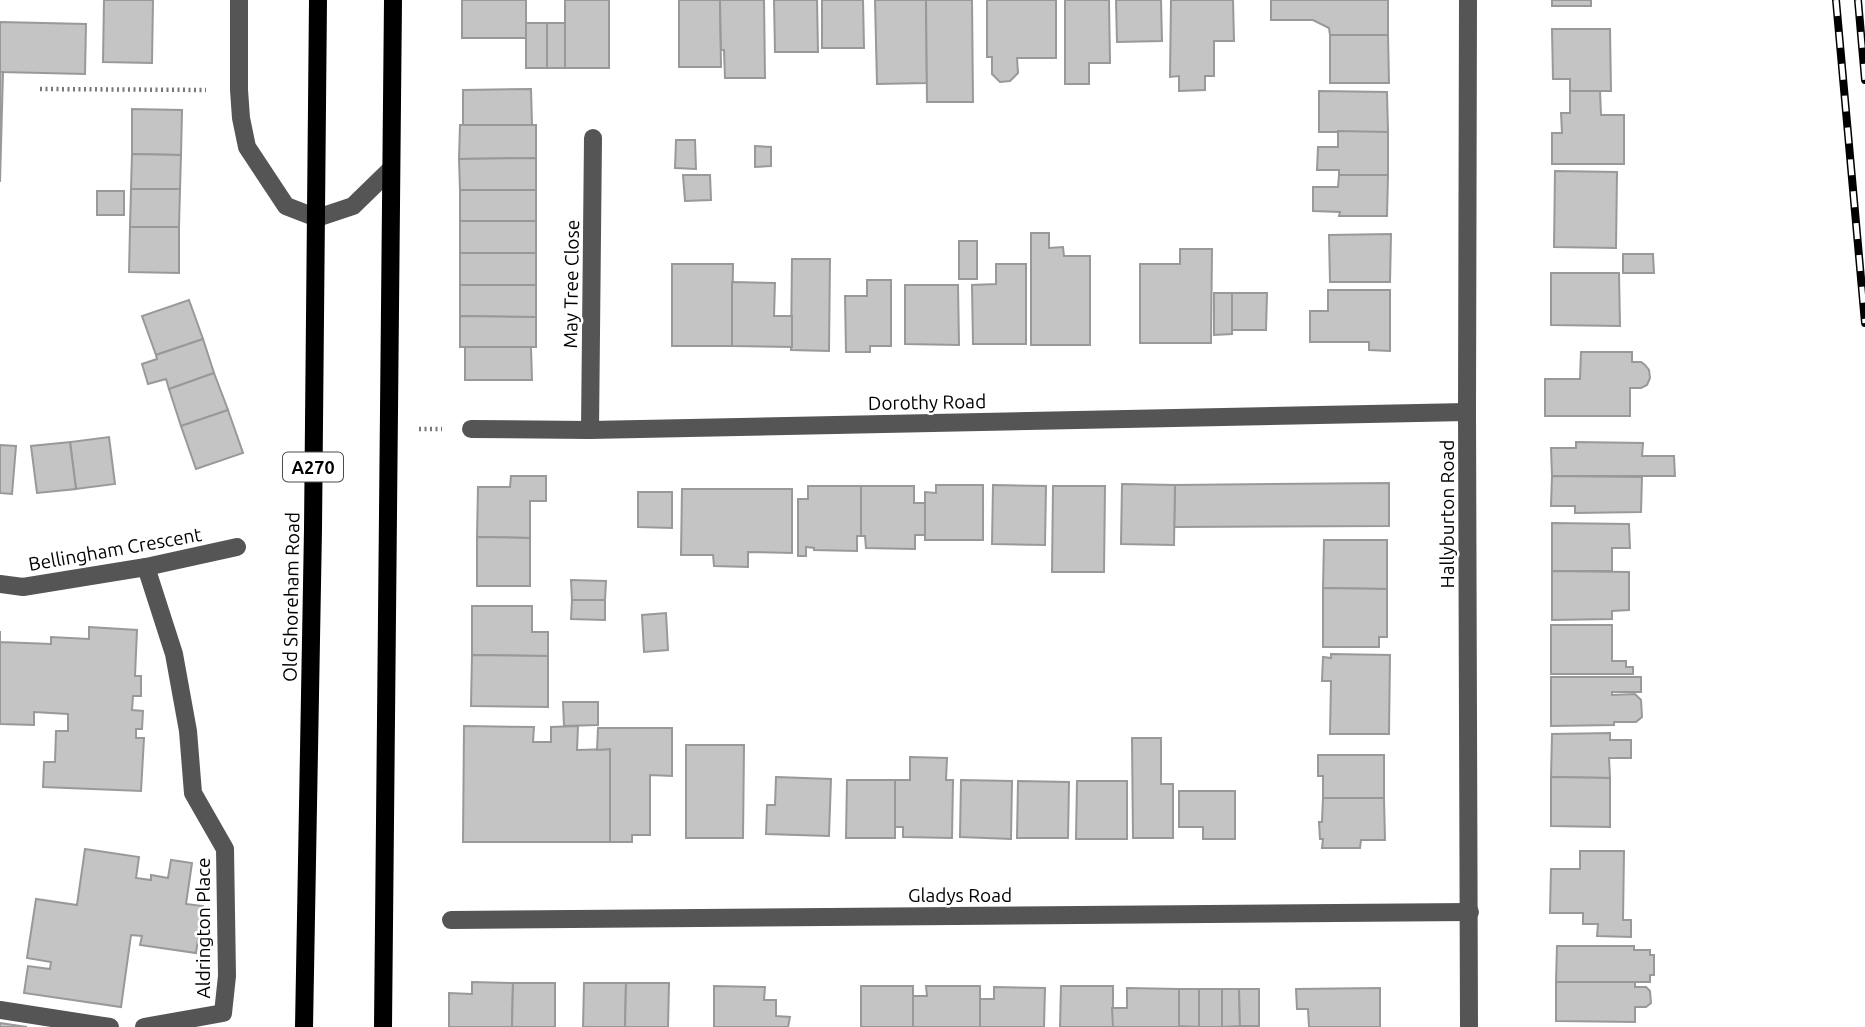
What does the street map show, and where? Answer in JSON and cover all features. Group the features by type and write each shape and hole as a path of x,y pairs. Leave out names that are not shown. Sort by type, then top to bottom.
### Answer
{"main road":[{"name":"Old Shoreham Road","path":"304,1027 318,0"},
{"path":"383,1027 393,0"}],"street":[{"path":"239,0 239,90 247,147 286,206 317,218 353,206 391,169"},
{"name":"Hallyburton Road","path":"1468,0 1469,1027"},
{"name":"May Tree Close","path":"590,430 593,138"},
{"name":"Dorothy Road","path":"471,429 590,430 1467,412"},
{"name":"Bellingham Crescent","path":"0,584 23,587 237,547"},
{"name":"Aldrington Place","path":"144,1027 223,1013 227,976 225,849 193,793 188,732 174,654 146,566"},
{"name":"Gladys Road","path":"451,920 1470,912"},
{"path":"0,1010 110,1027"}],"path":[{"path":"40,89 239,90"},
{"path":"388,430 471,429"}],"building":[{"path":"104,0 153,0 152,63 103,62"},
{"path":"462,0 526,0 526,38 462,38"},
{"path":"565,0 609,0 609,68 565,68"},
{"path":"679,0 720,0 721,67 679,67"},
{"path":"720,0 764,0 765,78 725,78 724,50 721,50"},
{"path":"774,0 817,0 818,52 775,52"},
{"path":"822,0 863,0 864,48 822,48"},
{"path":"875,0 926,0 927,83 877,84"},
{"path":"926,0 972,0 973,102 927,102"},
{"path":"987,0 1056,0 1056,58 1017,58 1018,73 1010,81 1000,82 992,74 992,57 987,57"},
{"path":"1065,0 1109,0 1110,63 1089,63 1089,84 1065,84"},
{"path":"1116,0 1161,0 1162,41 1117,42"},
{"path":"1171,0 1233,0 1234,41 1214,41 1214,76 1205,76 1205,90 1179,91 1179,76 1170,77"},
{"path":"1271,0 1388,0 1388,35 1330,35 1329,28 1313,20 1271,20"},
{"path":"1552,0 1591,0 1591,6 1552,6"},
{"path":"0,22 86,24 85,74 0,72"},
{"path":"526,23 547,23 547,68 526,68"},
{"path":"547,23 565,23 565,68 547,68"},
{"path":"1552,29 1610,29 1611,91 1570,91 1570,79 1553,79"},
{"path":"1330,35 1388,35 1389,83 1330,83"},
{"path":"0,72 3,72 0,182"},
{"path":"531,89 532,125 463,125 463,90"},
{"path":"1319,91 1387,92 1388,132 1319,132"},
{"path":"1570,91 1600,91 1601,115 1624,115 1624,164 1552,164 1552,133 1562,133 1561,113 1570,113"},
{"path":"132,109 182,110 181,155 132,154"},
{"path":"460,125 536,125 536,158 459,159"},
{"path":"1338,131 1388,132 1388,175 1339,175 1339,170 1317,170 1318,147 1338,147"},
{"path":"676,140 695,140 696,169 675,168"},
{"path":"755,146 771,147 771,166 755,167"},
{"path":"132,154 181,155 180,189 131,189"},
{"path":"536,158 536,190 460,190 459,159"},
{"path":"1555,171 1617,172 1616,248 1554,247"},
{"path":"683,175 710,175 711,200 685,201"},
{"path":"1339,175 1388,175 1387,216 1339,216 1340,212 1313,211 1313,187 1338,187"},
{"path":"131,189 180,189 179,227 130,227"},
{"path":"460,190 536,190 536,221 460,221"},
{"path":"97,191 124,191 124,215 97,215"},
{"path":"460,221 536,221 536,253 460,253"},
{"path":"130,227 179,227 179,273 129,272"},
{"path":"1031,233 1049,233 1049,248 1063,247 1064,256 1090,256 1090,345 1031,345"},
{"path":"1391,234 1390,282 1330,282 1329,235"},
{"path":"959,241 977,241 977,279 959,279"},
{"path":"1180,249 1212,249 1211,343 1140,343 1140,264 1180,264"},
{"path":"460,253 536,253 536,285 460,285"},
{"path":"1623,254 1653,254 1654,273 1623,273"},
{"path":"792,259 830,259 829,351 791,350"},
{"path":"672,264 733,264 732,346 672,346"},
{"path":"996,264 1026,264 1026,344 973,344 972,285 996,284"},
{"path":"1551,273 1619,273 1620,326 1551,325"},
{"path":"867,280 891,280 891,346 870,346 870,352 846,352 845,296 867,296"},
{"path":"732,282 775,283 774,316 792,316 792,347 732,346"},
{"path":"460,285 536,285 536,317 460,316"},
{"path":"905,285 958,285 959,345 905,344"},
{"path":"1328,290 1390,290 1390,351 1369,350 1369,342 1310,342 1310,311 1328,311"},
{"path":"1214,293 1232,293 1232,334 1214,335"},
{"path":"1232,293 1267,293 1266,330 1232,330"},
{"path":"189,300 203,339 156,355 142,316"},
{"path":"460,316 536,317 536,347 460,347"},
{"path":"203,339 214,373 169,389 166,379 148,384 142,364 157,359 156,355"},
{"path":"465,347 531,347 532,380 465,380"},
{"path":"1581,352 1632,352 1632,362 1641,362 1649,370 1647,385 1630,388 1630,416 1545,416 1545,379 1580,379"},
{"path":"214,373 228,410 181,426 169,389"},
{"path":"228,410 243,453 196,469 181,426"},
{"path":"109,437 115,484 76,489 70,442"},
{"path":"70,442 76,489 37,493 31,446"},
{"path":"1576,442 1643,443 1642,456 1674,456 1675,476 1552,476 1551,448 1576,448"},
{"path":"0,445 16,446 12,494 0,493"},
{"path":"511,476 546,476 546,501 530,501 530,538 477,537 478,487 510,487"},
{"path":"1552,476 1642,477 1641,512 1575,513 1575,506 1551,506"},
{"path":"1389,483 1389,526 1174,527 1175,485"},
{"path":"1122,484 1175,485 1174,545 1121,544"},
{"path":"936,485 983,485 983,540 925,540 925,492 936,493"},
{"path":"993,485 1046,486 1045,545 992,544"},
{"path":"808,486 861,486 861,536 857,536 857,551 814,550 806,547 806,556 798,556 798,499 808,499"},
{"path":"861,486 914,486 914,503 925,503 925,535 915,535 915,549 866,548 865,536 861,536"},
{"path":"1053,486 1105,486 1104,572 1052,572"},
{"path":"682,489 792,489 792,553 748,552 748,567 714,566 713,555 681,555"},
{"path":"638,492 672,492 672,528 638,527"},
{"path":"1552,523 1629,524 1630,548 1612,548 1612,571 1552,571"},
{"path":"477,537 530,538 530,586 477,586"},
{"path":"1324,540 1387,540 1387,589 1323,588"},
{"path":"1552,571 1629,572 1629,610 1612,611 1612,619 1552,620"},
{"path":"571,580 606,581 605,600 572,600"},
{"path":"1323,588 1387,589 1387,637 1379,637 1379,647 1323,647"},
{"path":"572,600 605,600 605,620 571,619"},
{"path":"472,606 532,606 532,632 548,632 548,656 472,655"},
{"path":"666,613 668,650 644,652 642,615"},
{"path":"1551,625 1612,625 1612,661 1626,661 1626,667 1633,667 1633,674 1551,674"},
{"path":"89,627 137,630 135,676 141,676 141,696 133,696 132,710 143,711 142,729 136,729 136,738 144,738 141,791 43,787 44,762 55,762 56,731 68,731 68,714 34,712 34,725 0,724 0,642 51,644 51,637 89,639"},
{"path":"1331,654 1390,655 1389,734 1330,734 1331,681 1322,681 1323,657 1331,658"},
{"path":"472,655 548,656 548,707 471,706"},
{"path":"1551,677 1641,677 1641,692 1612,692 1612,695 1635,694 1641,700 1642,717 1636,722 1614,722 1614,725 1551,726"},
{"path":"563,702 598,702 598,725 564,726"},
{"path":"464,726 534,727 533,742 551,742 551,727 578,726 577,750 610,749 610,842 463,842"},
{"path":"598,728 672,728 672,776 650,775 650,835 632,835 632,842 610,842 610,749 597,750"},
{"path":"1610,733 1610,740 1631,740 1631,758 1609,758 1610,778 1551,777 1552,734"},
{"path":"1132,738 1161,738 1161,784 1173,784 1173,838 1133,838"},
{"path":"686,745 744,745 743,838 686,838"},
{"path":"1318,755 1384,755 1384,798 1323,798 1323,776 1318,776"},
{"path":"910,757 947,758 946,780 953,780 952,838 903,837 903,827 894,827 895,780 910,780"},
{"path":"776,777 831,779 829,836 766,834 767,805 775,805"},
{"path":"1551,777 1610,778 1610,827 1551,826"},
{"path":"847,780 895,780 895,838 846,838"},
{"path":"961,780 1012,781 1011,839 960,837"},
{"path":"1018,781 1069,782 1068,838 1017,838"},
{"path":"1077,781 1127,781 1127,839 1076,839"},
{"path":"1179,791 1235,791 1235,839 1203,839 1203,827 1179,827"},
{"path":"1323,798 1384,798 1385,840 1361,840 1360,848 1322,848 1319,822 1322,822"},
{"path":"85,849 139,857 136,878 151,880 151,875 168,878 171,860 192,863 186,904 203,906 196,953 140,945 142,936 131,935 121,1007 24,993 28,966 50,969 51,962 27,958 36,899 77,905"},
{"path":"1580,851 1624,851 1623,920 1631,920 1631,937 1597,936 1598,924 1583,924 1583,913 1550,913 1551,869 1580,869"},
{"path":"1557,946 1634,946 1634,950 1650,950 1650,955 1654,955 1654,975 1650,975 1650,982 1556,982"},
{"path":"472,982 513,983 512,1027 449,1027 449,993 472,994"},
{"path":"1556,982 1635,982 1635,987 1646,987 1650,991 1651,1003 1646,1007 1635,1007 1635,1022 1556,1021"},
{"path":"513,983 555,983 555,1027 512,1027"},
{"path":"584,983 626,983 625,1027 583,1027"},
{"path":"626,983 669,983 668,1027 625,1027"},
{"path":"714,986 765,987 764,1000 776,1000 776,1016 790,1017 788,1027 714,1027"},
{"path":"861,986 913,986 913,1027 861,1027"},
{"path":"926,986 980,986 980,1027 913,1027 913,996 927,996"},
{"path":"1061,986 1113,986 1113,1027 1060,1027"},
{"path":"994,987 1045,988 1044,1027 980,1027 980,999 994,999"},
{"path":"1127,988 1179,989 1179,1027 1113,1027 1112,1008 1127,1008"},
{"path":"1380,988 1380,1027 1309,1027 1308,1009 1297,1009 1296,989"},
{"path":"1179,989 1199,989 1199,1027 1179,1026"},
{"path":"1199,989 1222,989 1222,1027 1199,1027"},
{"path":"1222,989 1239,989 1240,1026 1222,1027"},
{"path":"1239,989 1259,989 1259,1026 1240,1026"},
{"path":"0,1023 27,1027 0,1027"}],"railway":[{"path":"1836,0 1865,323"},
{"path":"1858,0 1865,80"}]}
